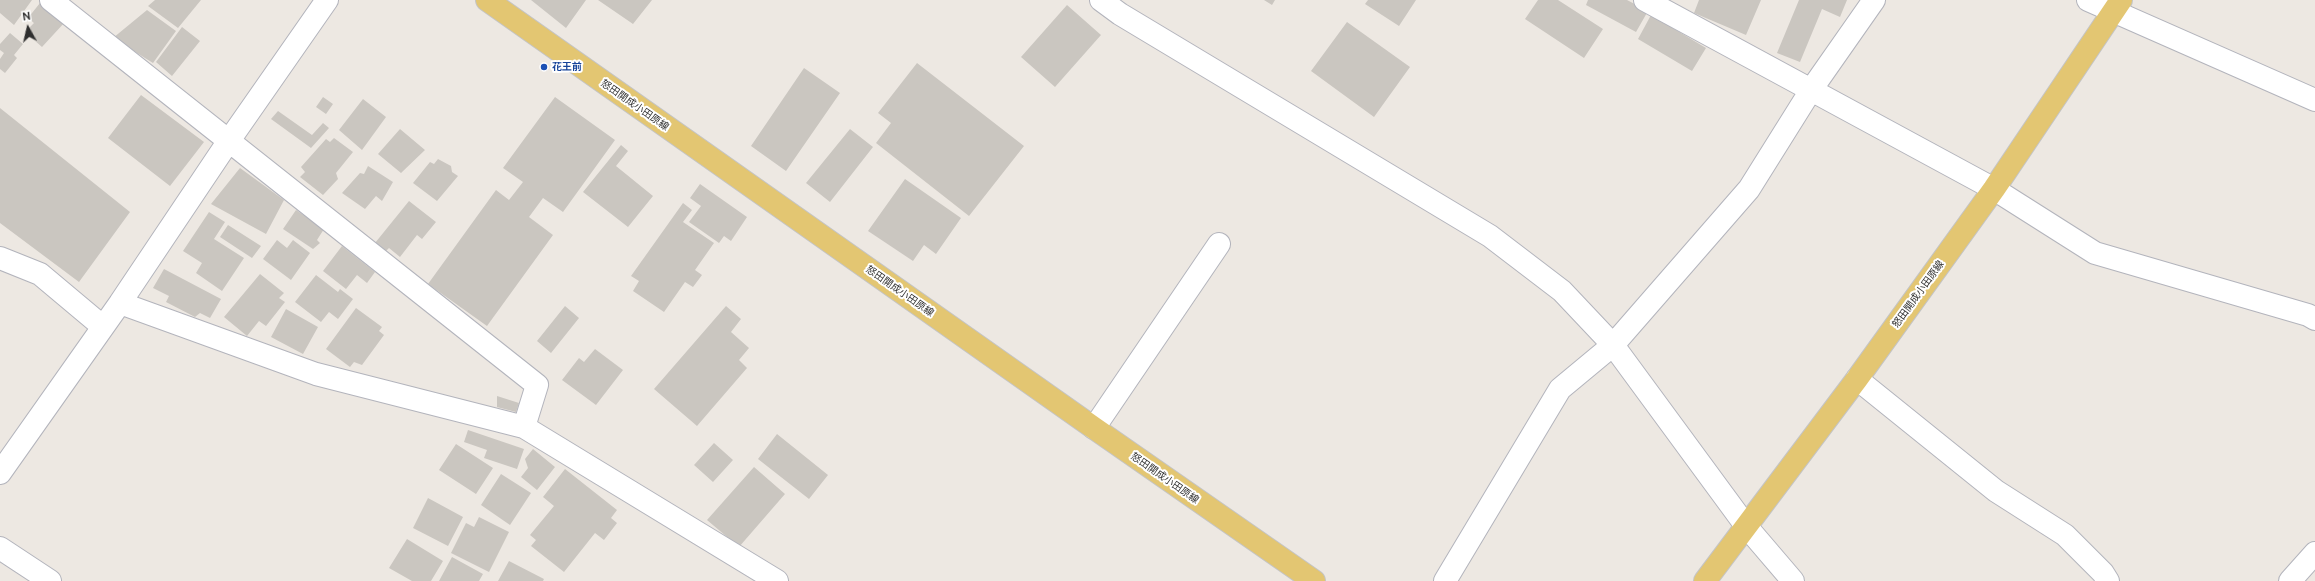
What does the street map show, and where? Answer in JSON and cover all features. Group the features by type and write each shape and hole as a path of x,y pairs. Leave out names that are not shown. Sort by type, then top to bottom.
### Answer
{"main road":[{"name":"怒田開成小田原線","path":"487,0 1094,428 1314,581"},
{"name":"怒田開成小田原線","path":"1705,581 1856,379 1994,189 2117,5"}],"street":[{"path":"51,0 228,142 537,385 524,427"},
{"path":"0,474 102,326 120,303 228,142 327,0"},
{"path":"1101,0 1120,14 1490,236 1562,291 1613,345 1746,526 1793,581"},
{"path":"1645,0 1994,189 2095,253 2300,313 2315,320"},
{"path":"1445,581 1560,389 1613,345 1749,189 1812,90 1874,0"},
{"path":"2088,0 2117,5 2315,100"},
{"path":"1094,428 1219,244"},
{"path":"0,258 40,274 102,326"},
{"path":"120,303 316,374 524,427 777,581"},
{"path":"1856,379 1996,491 2065,535 2103,573 2108,581"},
{"path":"0,548 50,581"},
{"path":"2290,581 2315,553"}],"building":[{"path":"0,0 32,0 14,25 0,13"},
{"path":"155,0 201,0 178,28 148,6"},
{"path":"531,0 586,0 566,28"},
{"path":"598,0 652,0 633,24"},
{"path":"1264,0 1275,0 1272,5"},
{"path":"1368,0 1416,0 1399,26 1365,4"},
{"path":"1538,0 1558,0 1603,29 1584,58 1525,19"},
{"path":"1588,0 1627,0 1648,11 1636,32 1586,5"},
{"path":"1699,0 1761,0 1746,35 1694,13"},
{"path":"1799,0 1847,0 1840,17 1822,9 1800,62 1777,53"},
{"path":"40,3 65,22 42,47 25,32 34,23 28,18"},
{"path":"1067,5 1101,35 1055,87 1021,57"},
{"path":"147,10 176,31 153,63 113,38"},
{"path":"1651,15 1706,48 1692,71 1638,39"},
{"path":"1347,22 1410,67 1374,117 1311,71"},
{"path":"182,27 200,41 172,76 156,62"},
{"path":"10,33 23,44 14,55 17,58 5,73 0,69 0,59 4,53 0,50 0,44"},
{"path":"917,63 1024,146 969,216 876,143 891,123 878,113"},
{"path":"804,68 840,93 786,171 751,146"},
{"path":"141,95 204,142 170,186 108,138"},
{"path":"323,97 333,104 326,114 316,107"},
{"path":"555,97 615,140 563,212 543,198 529,217 553,235 487,326 428,284 496,190 509,200 523,182 503,168"},
{"path":"363,99 386,117 362,150 339,130"},
{"path":"0,108 130,212 79,282 0,223"},
{"path":"278,111 312,135 323,123 329,128 311,148 271,119"},
{"path":"400,129 425,150 401,173 378,154"},
{"path":"850,129 873,147 830,202 806,183"},
{"path":"334,138 353,152 336,173 338,179 323,195 300,177 305,172 301,167 326,139 330,142"},
{"path":"621,145 628,151 616,166 653,196 628,227 583,192"},
{"path":"438,159 451,166 452,172 458,176 437,201 413,183 430,162 434,164"},
{"path":"368,166 393,182 382,201 376,196 365,209 342,193 360,173 364,174"},
{"path":"240,168 284,200 266,234 211,204"},
{"path":"905,179 961,218 936,254 924,245 913,261 868,231"},
{"path":"700,184 747,217 731,241 724,236 719,243 689,222 701,206 690,198"},
{"path":"409,201 436,222 422,239 417,235 400,257 389,248 385,252 375,243"},
{"path":"683,203 692,210 683,222 714,243 695,270 702,275 693,287 685,282 664,312 633,291 639,281 631,276"},
{"path":"296,210 324,229 317,240 320,243 313,249 283,229"},
{"path":"209,212 225,222 214,239 244,258 222,291 196,273 202,263 183,251"},
{"path":"228,225 261,246 252,258 220,237"},
{"path":"277,240 287,248 293,240 310,253 291,280 263,259"},
{"path":"342,246 375,272 367,283 357,275 346,289 323,271"},
{"path":"164,269 221,299 210,318 200,313 195,317 166,302 169,296 153,288"},
{"path":"260,274 284,293 279,298 285,302 266,326 259,321 247,336 224,317"},
{"path":"316,275 338,292 340,289 353,299 338,319 329,312 321,322 295,302"},
{"path":"565,306 579,318 551,353 537,341"},
{"path":"726,306 741,319 731,332 749,348 739,360 747,368 697,426 654,389"},
{"path":"356,308 382,327 379,331 384,335 362,365 354,362 350,367 326,349"},
{"path":"286,309 318,327 303,354 271,337"},
{"path":"595,349 623,370 596,405 562,380 579,358 584,362"},
{"path":"497,396 519,403 516,412 497,407"},
{"path":"468,430 524,449 517,469 484,458 487,450 464,442"},
{"path":"777,434 828,475 809,499 758,459"},
{"path":"714,443 733,460 713,482 694,465"},
{"path":"456,444 493,468 476,494 439,470"},
{"path":"533,449 555,467 537,490 521,477 528,468 525,459"},
{"path":"754,467 785,494 739,547 707,520"},
{"path":"565,469 617,510 611,518 617,523 604,540 595,533 564,572 531,546 536,540 530,535 554,506 543,497"},
{"path":"501,474 531,493 510,525 481,505"},
{"path":"428,498 463,517 448,546 413,528"},
{"path":"479,517 509,532 489,572 451,553 466,523 474,527"},
{"path":"407,539 443,561 431,581 412,581 389,568"},
{"path":"452,557 483,574 479,581 439,581"},
{"path":"509,561 544,579 543,581 498,581"}],"place":[{"name":"花王前","path":"544,67"}]}
